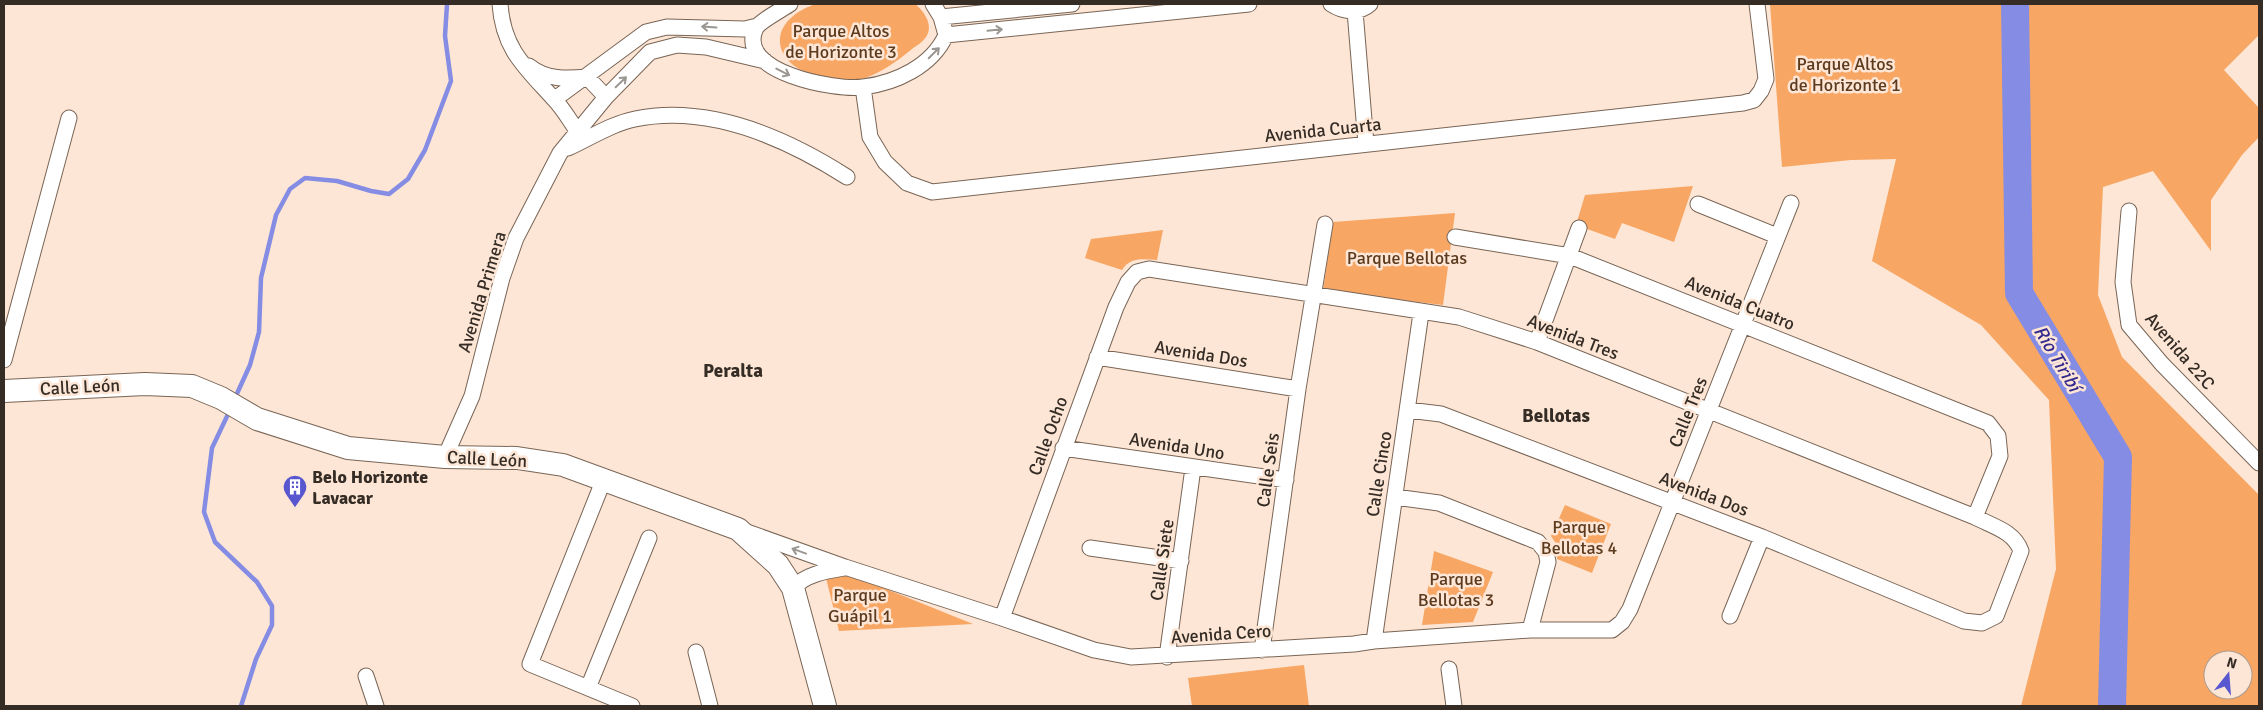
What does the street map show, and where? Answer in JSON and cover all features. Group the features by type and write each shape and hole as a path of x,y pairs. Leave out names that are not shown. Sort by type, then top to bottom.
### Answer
{"main road":[{"name":"Calle León","path":"4,392 145,384 192,386 221,398 257,419 348,448 445,457 526,460 562,465 738,529 778,565 794,588 825,706"}],"street":[{"path":"500,4 503,31 517,55 530,75 555,99 578,132"},
{"path":"555,99 588,77 599,65 646,32 667,27 745,29 757,26 790,4"},
{"path":"933,4 941,17 946,34 1249,4"},
{"path":"941,17 1072,4"},
{"path":"1331,4 1343,10 1355,11 1370,4"},
{"name":"Avenida Cuarta","path":"863,87 870,137 885,162 907,183 932,192 1744,103 1754,100 1761,91 1766,79 1758,4"},
{"path":"1355,11 1366,144"},
{"name":"Avenida Primera","path":"757,26 753,38 756,52 765,61 785,74 807,81 843,88 863,87 896,79 917,68 941,46 946,34"},
{"name":"Avenida Primera","path":"445,457 472,396 499,288 516,238 560,153 606,97 650,52 677,45 734,52 765,61"},
{"path":"517,55 542,74 566,79 588,77"},
{"path":"588,77 606,97"},
{"path":"560,153 614,125 654,117 680,116 738,125 793,146 848,177"},
{"path":"4,360 69,118"},
{"name":"Calle Tres","path":"1612,630 1622,622 1630,609 1791,203"},
{"path":"1698,204 1777,236"},
{"name":"Avenida 22C","path":"2130,211 2124,282 2129,325 2162,364 2259,463"},
{"name":"Calle Seis","path":"1262,650 1298,389 1325,224"},
{"path":"1537,342 1579,228"},
{"name":"Avenida Cuatro","path":"1455,237 1570,256 1988,423 1998,436 2000,456 1975,517"},
{"name":"Avenida Tres","path":"1137,272 1149,269 1421,313 1459,317 1537,342 1975,517 2012,535 2018,542 2021,551 1996,616 1982,623"},
{"name":"Calle Ocho","path":"1002,618 1116,307 1128,282 1137,272"},
{"name":"Calle Cinco","path":"1374,641 1421,313"},
{"name":"Avenida Dos","path":"1097,357 1298,389"},
{"name":"Avenida Dos","path":"1408,410 1441,414 1762,537 1964,621 1982,623"},
{"name":"Avenida Uno","path":"1063,448 1286,480"},
{"name":"Calle Siete","path":"1167,657 1193,468"},
{"path":"604,479 530,664 632,706"},
{"path":"1394,497 1438,503 1538,542 1546,552 1548,562 1530,630"},
{"name":"Avenida Cero","path":"738,529 845,567 1094,650 1131,657 1167,657 1530,630 1612,630"},
{"path":"1730,616 1762,537"},
{"path":"588,688 649,538"},
{"path":"1090,548 1181,561"},
{"path":"794,588 798,583 810,576 845,567"},
{"path":"696,652 710,706"},
{"path":"1449,670 1454,706"},
{"path":"366,676 376,706"}],"green space":[{"name":"Parque Altos de Horizonte 3","path":"816,4 915,4 922,10 929,28 923,41 879,72 850,81 823,78 811,75 793,65 784,55 780,43 781,33 788,21 804,9"},
{"name":"Parque Altos de Horizonte 1","path":"1770,4 2259,4 2259,35 2224,70 2259,108 2259,137 2242,155 2211,200 2211,251 2153,171 2103,187 2098,295 2122,357 2259,495 2259,706 2021,706 2056,569 2049,400 1981,325 1872,261 1896,159 1851,160 1782,167"},
{"path":"1693,186 1674,242 1622,223 1615,239 1576,225 1585,195"},
{"name":"Parque Bellotas","path":"1455,213 1443,305 1323,291 1333,222"},
{"path":"1163,230 1157,260 1142,259 1133,261 1122,270 1085,258 1091,239"},
{"name":"Parque Bellotas 4","path":"1565,505 1611,524 1592,573 1557,559 1557,545 1551,536"},
{"name":"Parque Bellotas 3","path":"1434,551 1493,572 1473,622 1422,625"},
{"name":"Parque Guápil 1","path":"844,572 973,624 839,631 826,578"},
{"path":"1304,665 1309,706 1192,706 1188,678"}],"waterway":[{"path":"235,398 250,365 259,332 261,278 276,215 290,189 305,178 337,181 389,194 408,179 425,150 451,81 445,36 447,4"},
{"name":"Río Tiribí","path":"2015,4 2019,293 2118,457 2112,706"},
{"path":"230,410 212,448 204,512 215,542 257,582 272,606 272,625 256,659 241,706"}],"place":[{"name":"Belo Horizonte Lavacar","path":"295,508"}],"district":[{"name":"Peralta","path":"733,370"},
{"name":"Bellotas","path":"1556,415"}]}
